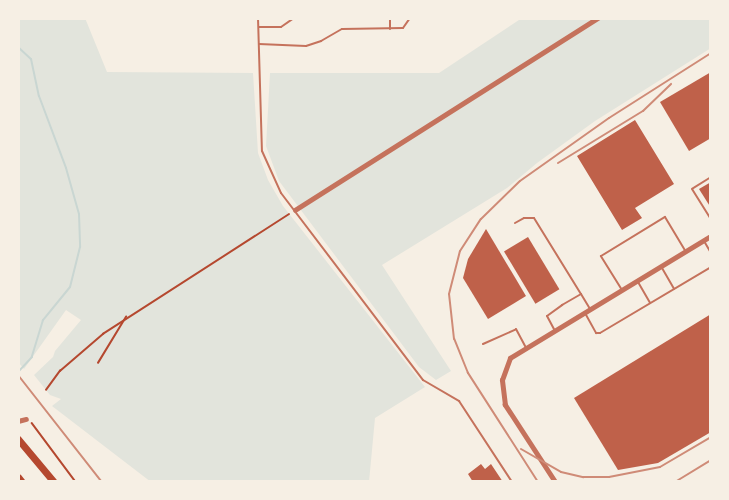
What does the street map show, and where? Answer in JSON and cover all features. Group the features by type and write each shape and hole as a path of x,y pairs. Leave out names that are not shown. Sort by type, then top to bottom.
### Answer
{"highway":[{"path":"18,439 54,482"},
{"path":"18,477 22,482"}],"street":[{"path":"295,210 598,18"},
{"path":"555,482 505,405 501,387 510,358 711,236"},
{"path":"18,422 26,419"}],"lane":[{"path":"258,18 262,150 281,193 423,380 459,401 512,482"},
{"path":"259,27 281,27 294,18"},
{"path":"390,18 390,29"},
{"path":"259,44 306,46 321,41 342,29 404,28 410,18"},
{"path":"711,177 693,189 711,219"},
{"path":"622,290 602,256 665,217 686,252"},
{"path":"516,223 524,218 534,218 590,310"},
{"path":"704,240 711,253"},
{"path":"661,267 674,289"},
{"path":"585,313 596,333 600,333 711,267"},
{"path":"637,281 650,303"},
{"path":"555,331 547,316 580,294"},
{"path":"483,344 516,329 526,348"}],"path":[{"path":"46,390 60,371 126,316 295,210"},
{"path":"98,363 126,316"},
{"path":"26,419 40,429 76,482"}],"shaded area":[{"path":"18,18 85,18 107,72 253,73 258,153 268,180 283,206 425,387 375,418 369,482 151,482 52,406 61,399 50,395 34,375 53,357 55,351 81,320 66,310 24,369 18,362"},
{"path":"522,18 711,18 711,48 595,121 507,188 382,265 451,371 436,380 419,367 279,181 266,146 270,73 439,73"}],"building":[{"path":"711,72 711,138 689,151 660,102"},
{"path":"635,120 674,184 635,208 642,218 622,230 577,156"},
{"path":"711,182 711,208 699,189"},
{"path":"486,229 526,296 488,319 463,278 468,259"},
{"path":"528,237 559,289 535,304 504,251"},
{"path":"711,314 711,432 658,463 618,470 574,398"},
{"path":"481,464 485,469 491,464 503,482 473,482 468,474"}],"waterway":[{"path":"18,47 31,59 39,96 66,168 79,214 80,247 70,287 43,320 32,357 18,372"}],"railway":[{"path":"538,482 468,373 454,339 449,294 460,251 481,219 520,181 609,118 711,53"},
{"path":"558,163 643,111 671,84"},
{"path":"18,375 102,482"},
{"path":"521,449 561,472 583,477 609,477 660,467 711,437"},
{"path":"675,482 711,460"}]}
